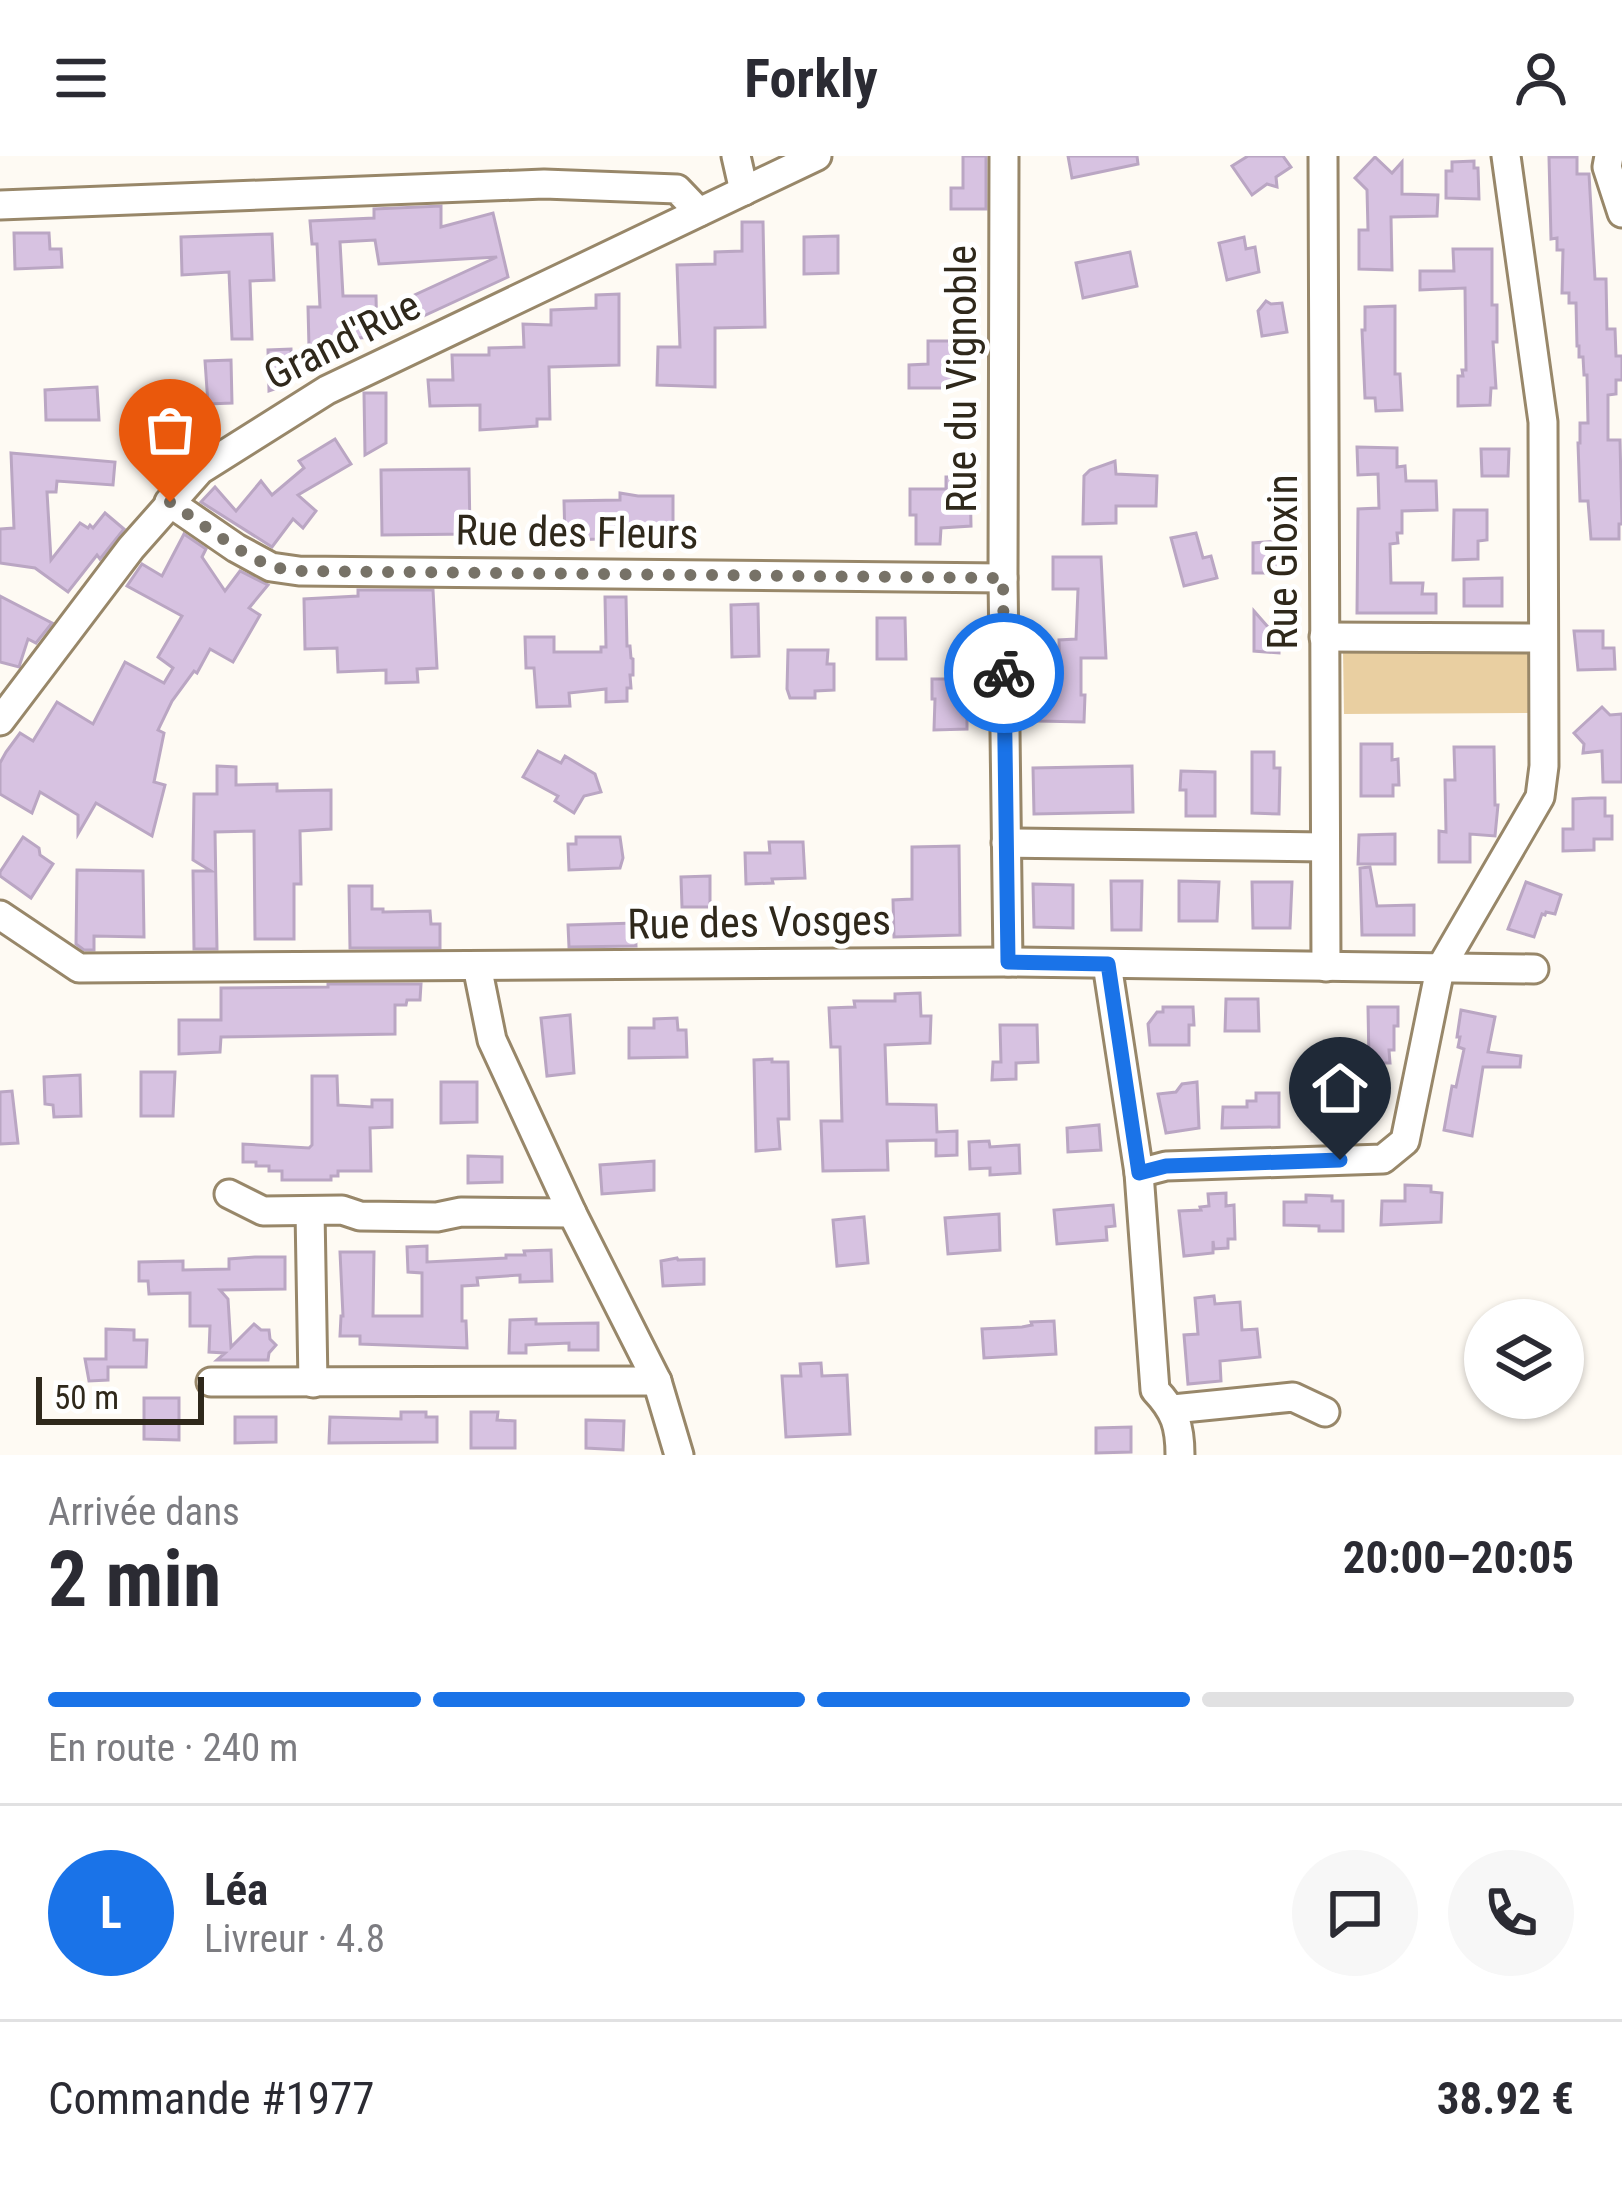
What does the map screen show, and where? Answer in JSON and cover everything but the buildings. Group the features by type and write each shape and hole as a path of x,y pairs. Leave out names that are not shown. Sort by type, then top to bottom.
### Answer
{"street":[{"path":"736,156 744,191"},
{"name":"Grand'Rue","path":"0,721 131,548 200,470 327,390 817,156"},
{"name":"Rue du Vignoble","path":"1004,156 1008,962"},
{"name":"Rue Gloxin","path":"1323,156 1326,968"},
{"path":"1139,1173 1166,1166 1383,1159 1405,1141 1440,969 1540,797 1544,766 1543,422 1506,156"},
{"path":"1609,156 1607,167 1622,213"},
{"path":"0,205 544,184 677,189 699,212"},
{"name":"Rue des Fleurs","path":"170,502 271,567 299,571 1003,578"},
{"path":"1324,637 1543,638"},
{"path":"1006,843 1324,847"},
{"name":"Rue des Vosges","path":"0,915 79,968 1008,962 1534,969"},
{"path":"1108,964 1139,1173 1155,1390 1173,1409 1180,1455"},
{"path":"477,966 492,1040 657,1381 679,1455"},
{"path":"229,1194 263,1210 342,1210 360,1216 572,1213"},
{"path":"310,1211 313,1383"},
{"path":"211,1382 657,1381"},
{"path":"1173,1409 1293,1397 1325,1412"}],"shaded area":[{"path":"1528,648 1529,713 1344,714 1343,649"}],"way so far":[{"path":"170,502 271,567 299,571 1003,578 1004,673"}],"route":[{"path":"1004,673 1008,962 1108,964 1139,1173 1166,1166 1340,1160"}]}
